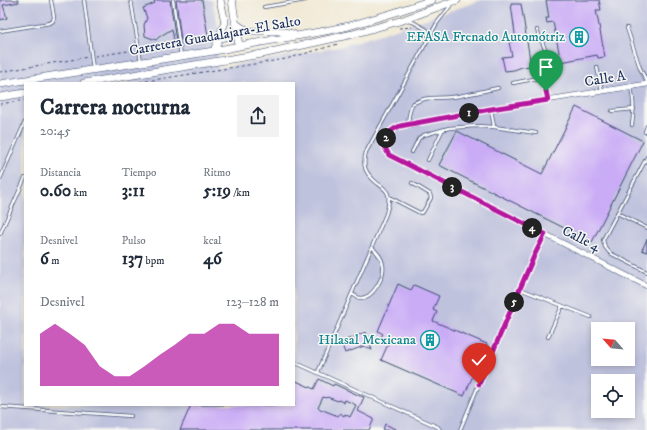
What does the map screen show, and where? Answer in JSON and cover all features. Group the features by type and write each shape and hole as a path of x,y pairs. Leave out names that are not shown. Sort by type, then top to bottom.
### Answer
{"main road":[{"path":"214,51 224,22 220,0"},
{"path":"232,0 239,46"},
{"name":"Carretera Guadalajara-El Salto","path":"0,84 141,63 325,31 349,26 432,0"},
{"name":"Carretera Guadalajara-El Salto","path":"90,82 262,54 353,34 402,20 455,1"},
{"path":"235,23 250,31 279,31 297,35"},
{"path":"219,38 237,36"},
{"path":"0,97 24,93"}],"street":[{"name":"Calle A","path":"385,140 395,128 408,124 491,109 631,87 647,83"},
{"name":"Calle 4","path":"385,140 386,151 389,155 647,286"}],"lane":[{"path":"0,31 53,21 54,18 51,0"},
{"path":"84,0 93,70"},
{"path":"131,0 141,63"},
{"path":"173,0 182,56"},
{"path":"264,7 306,0"},
{"path":"318,372 389,204 388,194 384,188 369,175 364,167 366,152 437,23 455,1"},
{"path":"402,20 413,22 427,30 429,38"},
{"path":"627,28 640,68 647,83"},
{"path":"537,30 549,60 549,70 544,78 548,100"},
{"path":"597,67 602,91"},
{"path":"513,83 544,78"},
{"path":"631,87 634,100 632,125"},
{"path":"408,124 408,115 412,104 420,100 429,97 451,97 498,88"},
{"path":"491,109 494,127"},
{"path":"612,111 634,109"},
{"path":"0,179 24,124"},
{"path":"412,152 419,138 424,135 449,128 476,126 494,127 536,133"},
{"path":"645,132 647,126"},
{"path":"428,160 442,131"},
{"path":"647,157 603,240 605,247 610,253 647,272"},
{"path":"0,234 24,180"},
{"path":"388,197 420,213 424,212 430,198 430,194 412,183"},
{"path":"617,213 647,228"},
{"path":"460,430 534,256 545,234"},
{"path":"352,294 361,298 369,296 379,284 384,266 381,257 372,247"},
{"path":"520,289 591,317"},
{"path":"548,337 562,306"},
{"path":"295,362 438,427 440,430"},
{"path":"0,407 131,416"}],"path":[{"path":"0,72 59,61 219,38"},
{"path":"0,104 24,100"}],"shaded area":[{"path":"0,0 212,0 218,26 218,68 340,47 482,0 647,0 647,430 0,430"}],"building":[{"path":"0,0 18,0 19,2 3,5 7,18 0,20"},
{"path":"170,0 176,41 174,41 172,29 156,40 145,36 144,25 147,18 143,8 155,3 154,1"},
{"path":"176,0 202,0 208,36 181,40"},
{"name":"EFASA Frenado Automótriz","path":"546,0 599,0 601,10 596,10 605,57 598,58 597,55 561,62 553,22 547,23 546,18 549,18"},
{"path":"511,4 521,4 531,66 505,71 502,57 512,56 509,42 516,41"},
{"path":"576,107 643,141 592,242 439,165 457,131 542,174"},
{"path":"647,239 647,252 642,250"},
{"name":"Hilasal Mexicana","path":"398,284 411,290 414,285 439,296 433,310 437,312 433,321 487,344 464,396 381,360 389,342 381,337 383,334 378,331"},
{"path":"366,332 372,350 364,346 345,353 341,342"},
{"path":"319,379 333,386 334,384 364,397 358,411 374,419 369,430 180,430 191,406 295,406 295,380 314,389","holes":["323,397 344,403 345,400 356,405 350,417 345,414 344,416 340,413 338,416 318,408"]},
{"path":"385,424 397,430 383,430"}],"place":[{"name":"EFASA Frenado Automótriz","path":"579,37"},
{"name":"Hilasal Mexicana","path":"430,340"}],"route":[{"path":"479,384 534,256 545,234 389,155 386,151 385,140 391,131 400,126 548,100 546,91"}]}
